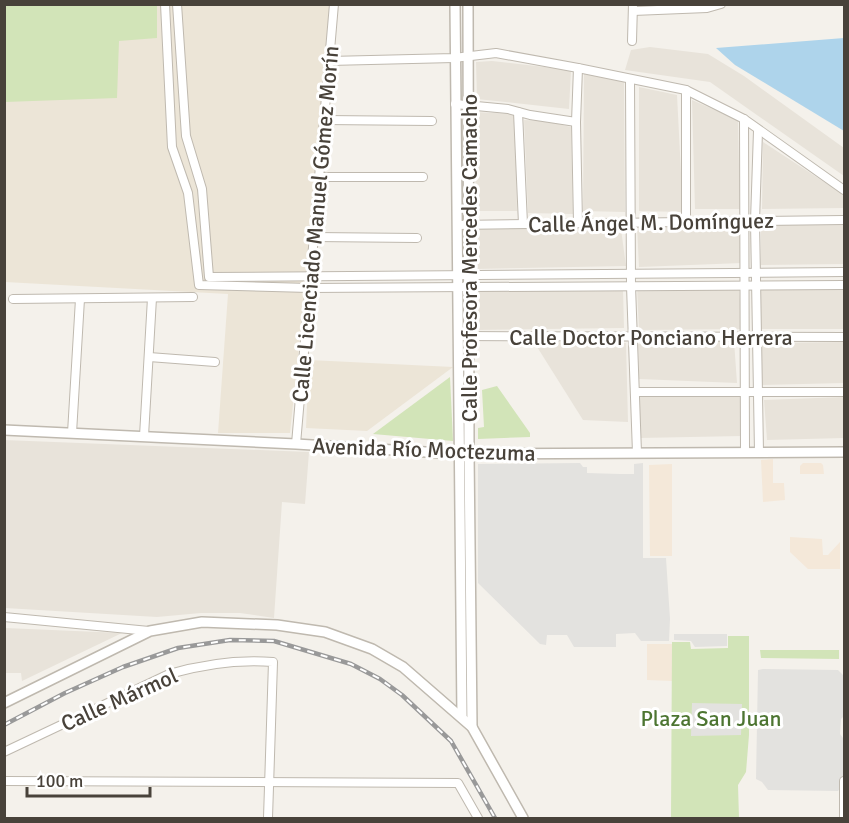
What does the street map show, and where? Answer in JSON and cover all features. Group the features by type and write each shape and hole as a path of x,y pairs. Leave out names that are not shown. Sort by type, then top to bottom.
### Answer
{"street":[{"path":"165,4 172,147 188,193 199,285 309,288 844,285"},
{"path":"177,4 186,136 202,189 208,277 844,272"},
{"name":"Calle Licenciado Manuel Gómez Morín","path":"296,444 334,4"},
{"name":"Calle Profesora Mercedes Camacho","path":"455,4 462,717"},
{"name":"Calle Profesora Mercedes Camacho","path":"468,4 472,727"},
{"path":"632,41 633,8 691,6 707,8 722,4"},
{"path":"329,61 454,58 496,53 686,90 744,119 844,190"},
{"path":"578,68 576,122 578,224"},
{"path":"630,80 631,286 637,453"},
{"path":"686,90 686,222"},
{"path":"455,104 508,109 576,122"},
{"path":"518,112 523,224"},
{"path":"744,119 745,452"},
{"path":"324,120 432,121"},
{"path":"758,131 755,273 759,452"},
{"path":"319,177 423,177"},
{"name":"Calle Ángel M. Domínguez","path":"457,225 844,220"},
{"path":"314,237 417,238"},
{"path":"13,299 193,297"},
{"path":"144,436 152,298"},
{"path":"72,433 80,299"},
{"name":"Calle Doctor Ponciano Herrera","path":"458,336 844,337"},
{"path":"149,357 215,362"},
{"path":"635,392 844,392"},
{"name":"Avenida Río Moctezuma","path":"4,430 458,454 844,452"},
{"path":"460,613 472,612"},
{"path":"4,617 150,631"},
{"path":"4,703 150,631 176,625 212,622 277,625 325,632 372,649 403,667 462,717 472,727 523,819"},
{"name":"Calle Mármol","path":"4,752 169,674 196,666 228,661 273,662 268,783"},
{"path":"4,781 458,783 478,819"},
{"path":"844,781 844,819"},
{"path":"267,819 268,783"}],"shaded area":[{"path":"4,5 329,5 327,80 290,433 218,433 228,294 5,282"},
{"path":"650,47 708,54 744,76 844,148 844,176 710,82 625,70 631,50"},
{"path":"492,61 571,70 569,109 477,99 476,62"},
{"path":"584,74 624,82 625,212 583,211"},
{"path":"639,87 677,95 683,212 639,211"},
{"path":"692,100 738,120 740,209 695,209"},
{"path":"474,112 515,114 517,211 476,211"},
{"path":"524,120 545,121 571,127 573,214 528,213"},
{"path":"763,142 844,195 844,208 762,209"},
{"path":"761,224 844,224 844,264 761,265"},
{"path":"741,225 742,263 639,267 637,226"},
{"path":"474,229 621,229 626,266 476,269"},
{"path":"637,287 739,287 742,329 639,330"},
{"path":"844,288 844,329 761,329 761,290"},
{"path":"623,290 624,328 475,330 475,291"},
{"path":"734,341 737,383 639,379 638,344"},
{"path":"534,342 626,343 628,422 583,420"},
{"path":"844,342 844,383 762,385 760,343"},
{"path":"309,360 453,367 367,431 306,428"},
{"path":"640,396 740,396 742,436 639,438"},
{"path":"844,397 844,438 767,440 764,400"},
{"path":"4,440 309,452 305,504 282,502 274,618 240,613 201,613 157,617 5,608"},
{"path":"773,459 773,483 784,483 785,500 763,502 761,460"},
{"path":"580,463 583,467 587,467 587,473 634,474 634,464 643,463 643,558 666,558 669,641 641,641 635,633 616,634 616,647 574,647 567,635 547,635 546,645 540,644 478,583 478,464"},
{"path":"803,463 821,463 824,474 800,474 800,466"},
{"path":"672,464 672,556 650,556 649,465"},
{"path":"790,537 822,539 823,555 828,555 840,542 840,569 808,569 790,552"},
{"path":"5,628 122,633 22,681 21,673 5,673"},
{"path":"674,634 727,634 727,646 695,647 691,641 674,640"},
{"path":"647,644 672,644 672,681 647,680"},
{"path":"758,670 838,670 844,676 844,716 841,719 840,734 843,738 843,785 838,791 768,790 762,782 756,779"},
{"path":"692,703 742,704 741,735 691,736"}],"green space":[{"path":"4,5 157,5 157,38 119,41 117,98 5,102"},
{"path":"450,377 453,441 373,434"},
{"path":"497,386 530,433 530,437 478,439 478,428 484,427 482,390"},
{"name":"Plaza San Juan","path":"728,636 749,636 749,735 746,772 738,785 739,818 671,818 672,642 690,642 691,649 728,648"},
{"path":"760,650 839,650 839,659 761,658"}],"water":[{"path":"844,38 844,131 735,65 716,48"}],"railway":[{"path":"4,725 65,693 123,667 178,648 230,640 274,641 351,664 380,679 402,695 451,741 495,818"}]}
